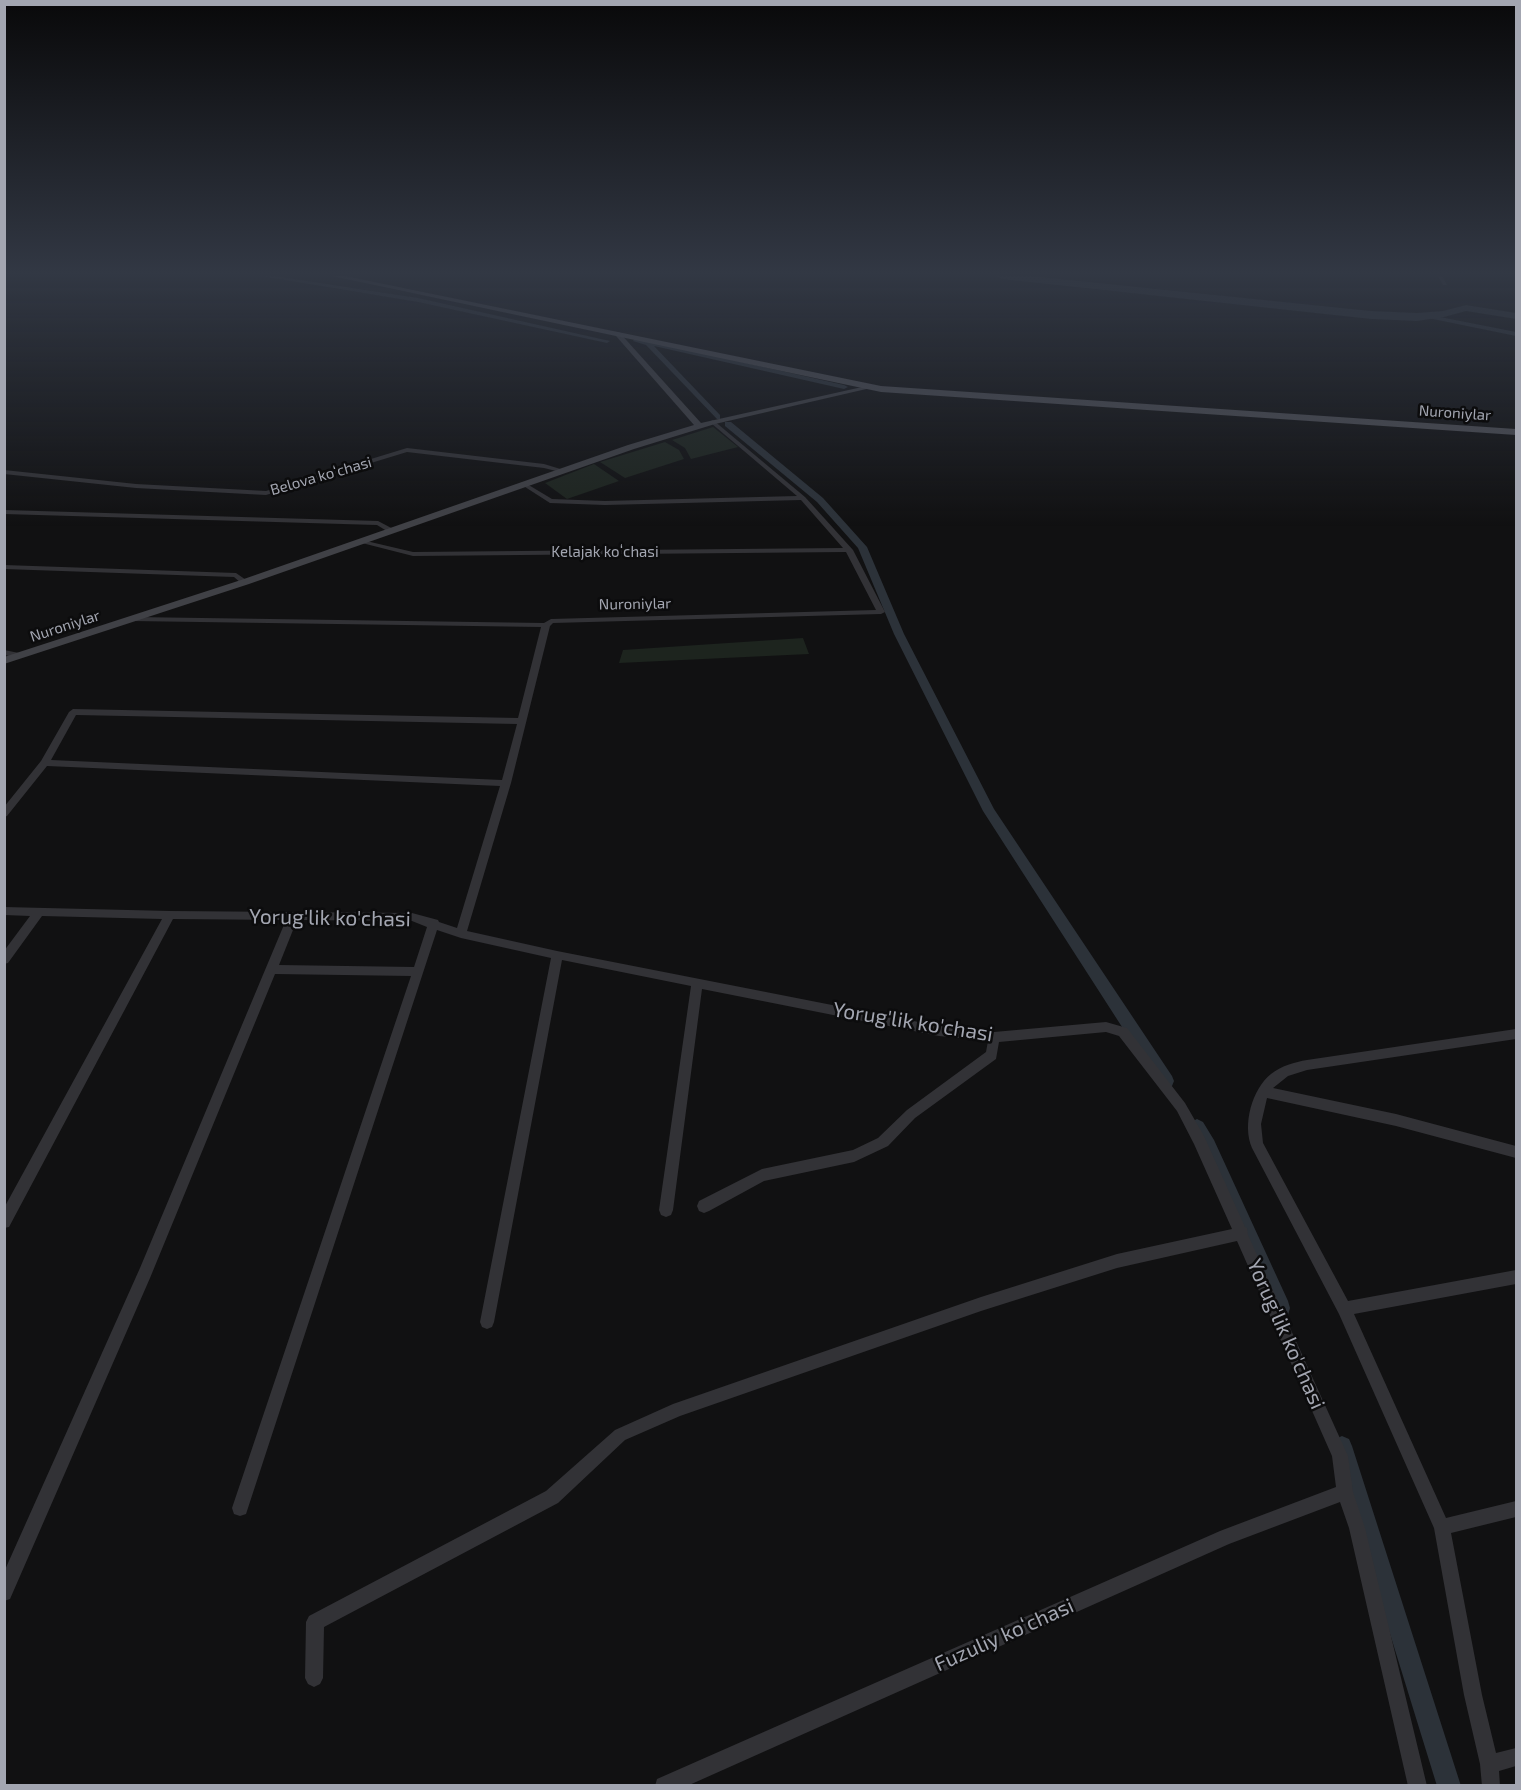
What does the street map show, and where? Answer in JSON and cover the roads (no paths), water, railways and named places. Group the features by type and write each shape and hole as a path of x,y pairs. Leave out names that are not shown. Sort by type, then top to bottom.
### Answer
{"main road":[{"path":"641,360 699,426"},
{"path":"740,360 871,387"},
{"name":"Nuroniylar","path":"4,661 245,582 699,426 871,387 963,396 1516,432"}],"street":[{"name":"Nuroniylar","path":"134,619 546,625 551,621 881,612 849,550 803,498 713,422"},
{"name":"Belova koʻchasi","path":"4,472 136,486 266,493 407,450 533,464 564,471"},
{"path":"525,485 550,501 605,503 803,498"},
{"path":"4,512 378,523 393,531"},
{"name":"Kelajak koʻchasi","path":"362,542 412,554 849,550"},
{"path":"4,567 236,575 245,582"},
{"path":"461,934 506,783 546,625"},
{"path":"4,652 21,656"},
{"path":"4,814 45,763 73,712 522,721"},
{"path":"45,763 506,783"},
{"name":"Yorug'lik ko'chasi","path":"4,911 412,917 461,934 558,955 939,1031 994,1037 1107,1027 1124,1032 1181,1107 1242,1233 1340,1456 1345,1492 1357,1528 1418,1785"},
{"path":"4,960 39,912"},
{"path":"4,1222 170,915"},
{"path":"4,1593 149,1263 294,915"},
{"path":"240,1508 434,923"},
{"path":"487,1322 558,955"},
{"path":"272,969 417,972"},
{"path":"666,1210 697,984"},
{"path":"1491,1785 1489,1764 1473,1695 1442,1527 1344,1309 1257,1144 1254,1116 1264,1092 1283,1072 1302,1067 1516,1034"},
{"path":"704,1206 762,1174 854,1156 883,1142 911,1114 992,1055 994,1037"},
{"path":"1264,1092 1396,1120 1516,1152"},
{"path":"314,1678 315,1622 552,1497 620,1435 678,1409 981,1304 1117,1261 1242,1233"},
{"path":"1344,1309 1516,1277"},
{"name":"Fuzuliy koʻchasi","path":"664,1785 1226,1537 1345,1492"},
{"path":"1442,1527 1516,1509"},
{"path":"1489,1764 1516,1757"}],"waterway":[{"path":"663,360 717,417"},
{"path":"722,360 844,387"},
{"path":"728,424 820,500 862,547 899,634 989,811 1166,1081"},
{"path":"1197,1127 1208,1145 1281,1308"},
{"path":"1342,1446 1449,1786"}]}
